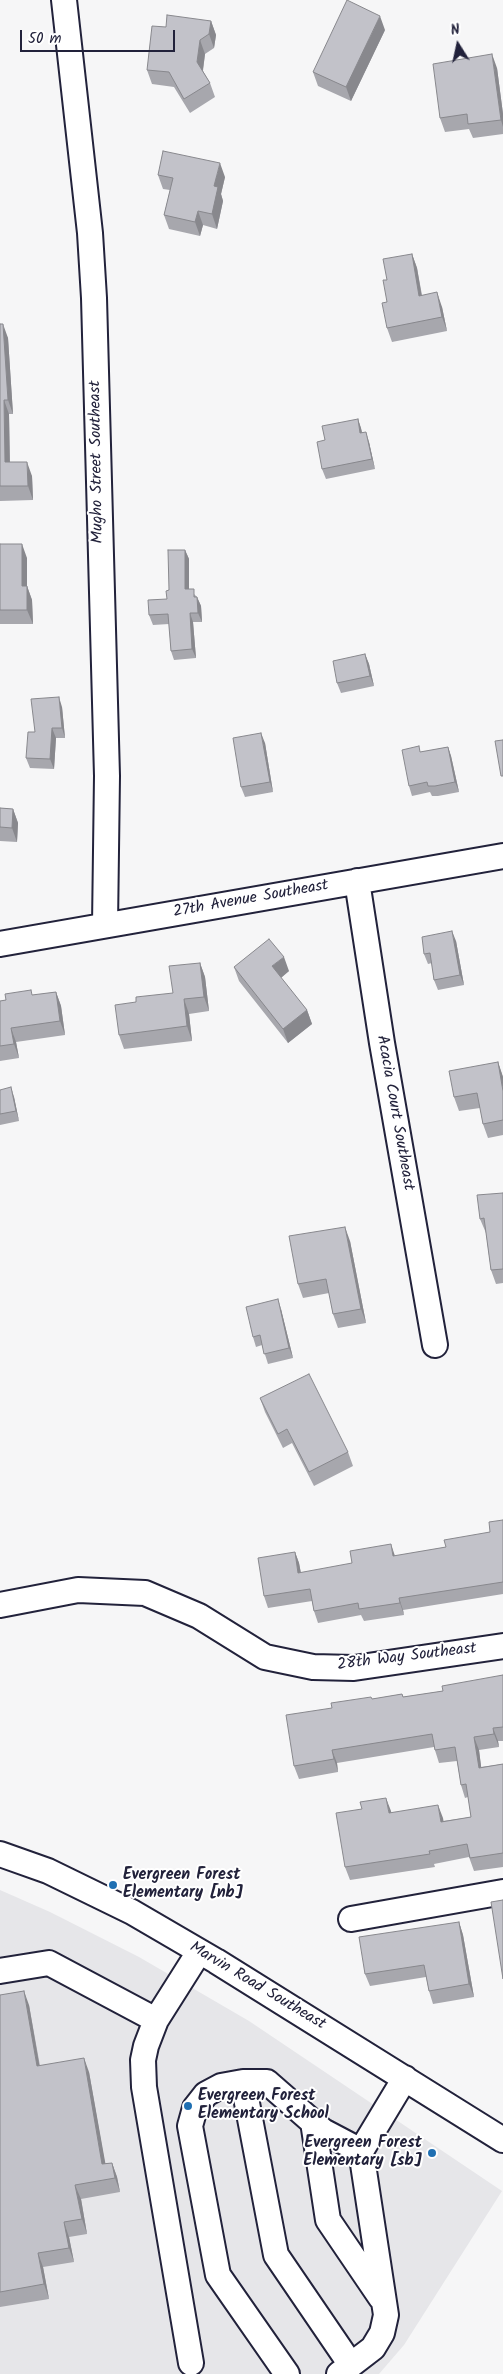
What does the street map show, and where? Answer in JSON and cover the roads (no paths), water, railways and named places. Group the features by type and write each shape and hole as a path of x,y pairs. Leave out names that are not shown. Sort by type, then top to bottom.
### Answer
{"street":[{"name":"Mugho Street Southeast","path":"64,0 90,233 94,298 107,776 105,925"},
{"name":"27th Avenue Southeast","path":"0,944 503,856"},
{"name":"Acacia Court Southeast","path":"357,881 384,1052 435,1345"},
{"name":"28th Way Southeast","path":"0,1605 78,1590 145,1593 199,1616 265,1657 313,1667 354,1668 503,1646"},
{"name":"Marvin Road Southeast","path":"0,1854 48,1870 132,1912 200,1952 503,2140"},
{"path":"351,1919 503,1892"},
{"path":"191,2363 144,2087 143,2060 156,2020 200,1952"},
{"path":"0,1971 49,1964 63,1969 156,2020"},
{"path":"243,2082 276,2255 345,2370 373,2348 382,2333 386,2315 361,2151 405,2078"},
{"path":"287,2374 218,2275 190,2126 195,2108 206,2094 222,2086 243,2082 267,2082 323,2131 361,2151"},
{"path":"313,2122 328,2220 385,2303"}],"place":[{"name":"Evergreen Forest Elementary [nb]","path":"113,1885"},
{"name":"Evergreen Forest Elementary School","path":"188,2106"},
{"name":"Evergreen Forest Elementary [sb]","path":"432,2153"}]}
